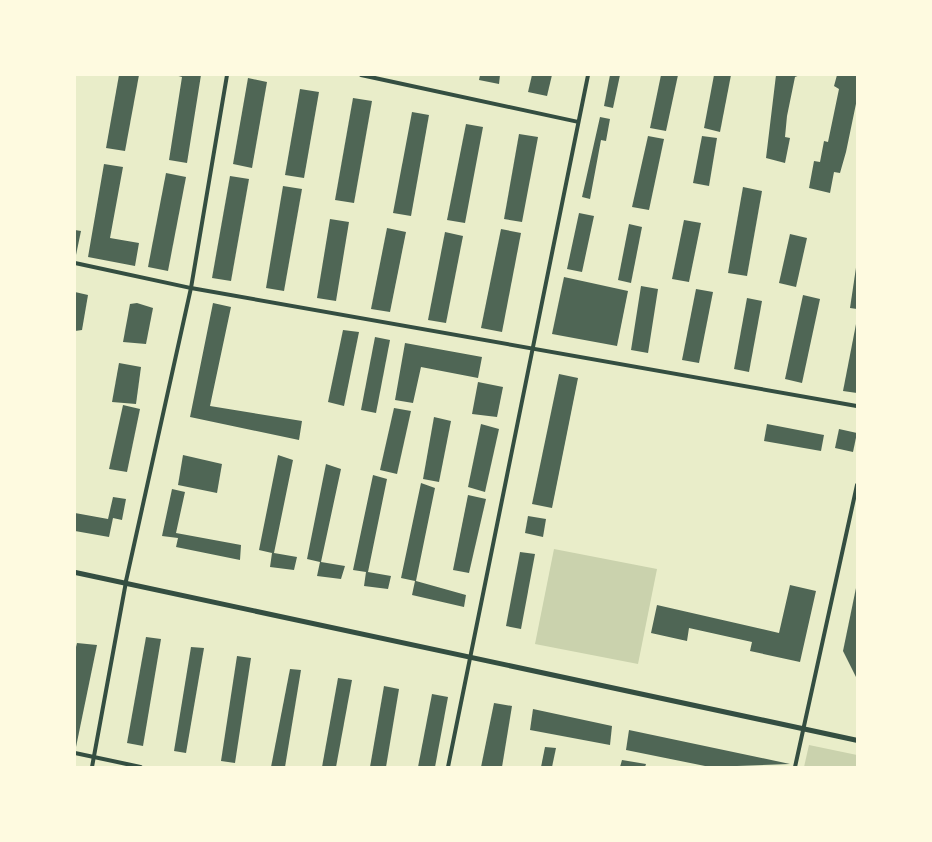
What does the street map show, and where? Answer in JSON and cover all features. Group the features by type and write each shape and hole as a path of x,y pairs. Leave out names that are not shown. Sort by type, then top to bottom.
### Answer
{"main road":[{"path":"75,572 126,581 857,740"}],"street":[{"path":"93,767 126,581 191,288 227,75"},
{"path":"361,75 579,122"},
{"path":"448,767 588,75"},
{"path":"75,263 191,288 857,406"},
{"path":"795,767 857,485"},
{"path":"75,753 141,767"}],"green space":[{"path":"554,549 657,569 638,664 535,644"},
{"path":"809,745 857,755 857,767 804,767"}],"building":[{"path":"119,75 139,75 125,151 106,148"},
{"path":"175,75 201,75 187,163 169,160 182,77"},
{"path":"480,75 500,75 499,84 479,80"},
{"path":"532,75 552,75 547,96 528,92"},
{"path":"610,75 620,75 613,108 604,106"},
{"path":"661,75 678,75 666,131 650,128"},
{"path":"714,75 731,75 720,132 704,128"},
{"path":"776,75 800,75 795,77 787,116 785,137 790,138 785,163 766,158"},
{"path":"837,75 857,75 857,99 840,173 834,172 830,193 809,188 814,161 820,162 824,141 828,142 839,89 834,86"},
{"path":"248,78 267,82 252,168 233,164"},
{"path":"300,89 319,92 304,178 285,175"},
{"path":"353,98 372,101 354,203 335,200"},
{"path":"412,112 429,115 411,216 393,213"},
{"path":"600,117 610,119 606,141 601,140 590,199 582,197"},
{"path":"466,124 483,127 465,223 447,220"},
{"path":"519,134 538,137 522,222 504,219"},
{"path":"648,136 664,139 649,210 632,207"},
{"path":"702,136 717,138 709,186 693,183"},
{"path":"104,164 123,167 110,238 139,243 135,266 88,257"},
{"path":"166,173 186,177 168,271 148,267"},
{"path":"230,176 249,179 231,281 212,278"},
{"path":"283,186 302,189 284,291 266,288"},
{"path":"743,187 762,191 747,276 728,273"},
{"path":"579,213 594,216 582,272 567,269"},
{"path":"330,219 349,222 336,301 317,298"},
{"path":"684,220 701,223 689,282 672,279"},
{"path":"629,224 642,227 631,283 618,280"},
{"path":"387,228 406,232 390,312 371,309"},
{"path":"501,229 521,233 502,332 481,328"},
{"path":"75,230 81,231 76,255 75,255"},
{"path":"445,232 463,236 446,323 428,320"},
{"path":"790,234 807,238 796,287 779,283"},
{"path":"857,261 857,309 850,308"},
{"path":"564,277 628,291 617,346 552,334"},
{"path":"641,286 658,289 648,353 631,350"},
{"path":"696,289 713,292 699,363 682,360"},
{"path":"75,292 88,295 82,330 75,331"},
{"path":"803,295 820,299 802,383 785,379"},
{"path":"747,298 762,301 749,372 734,369"},
{"path":"137,303 153,308 146,344 123,342 130,304"},
{"path":"213,303 231,307 210,406 302,421 299,440 190,417"},
{"path":"857,319 857,393 843,391"},
{"path":"343,330 359,332 344,406 328,402"},
{"path":"375,337 390,340 376,413 361,410"},
{"path":"405,343 482,357 478,378 421,367 413,403 395,400"},
{"path":"119,363 141,367 136,404 112,402"},
{"path":"559,374 578,378 552,508 532,504"},
{"path":"478,382 503,387 497,417 472,414"},
{"path":"123,405 140,409 127,472 109,469"},
{"path":"394,408 411,411 397,474 380,470"},
{"path":"434,417 451,421 439,482 423,479"},
{"path":"481,424 499,429 485,492 468,487"},
{"path":"767,424 824,435 821,451 764,441"},
{"path":"839,429 857,433 853,452 835,448"},
{"path":"183,455 222,464 217,493 178,485"},
{"path":"278,455 293,460 274,553 297,557 294,570 270,567 272,553 259,550"},
{"path":"326,464 341,469 321,562 345,566 341,579 317,576 320,562 307,559"},
{"path":"373,475 387,479 368,572 391,576 388,589 364,586 366,572 353,570"},
{"path":"421,483 435,488 416,581 466,595 464,607 412,595 415,581 401,578"},
{"path":"172,489 185,492 176,533 241,545 240,560 176,547 178,538 162,536"},
{"path":"468,495 486,499 469,573 453,570"},
{"path":"113,497 126,499 122,520 113,518 109,537 75,531 75,513 108,519"},
{"path":"528,516 546,519 543,537 525,533"},
{"path":"520,552 535,554 521,629 506,626"},
{"path":"790,585 816,591 800,662 750,651 752,642 689,628 687,641 651,633 657,605 779,633"},
{"path":"857,588 857,679 843,651"},
{"path":"146,637 161,639 143,746 127,743"},
{"path":"77,643 97,645 76,747 75,651"},
{"path":"191,647 204,648 186,753 174,751"},
{"path":"237,656 251,658 235,763 221,761"},
{"path":"290,669 301,670 285,767 271,767"},
{"path":"338,678 352,680 336,767 322,767"},
{"path":"384,686 399,689 386,767 370,767"},
{"path":"432,694 448,697 435,767 418,767"},
{"path":"494,703 512,706 502,767 481,767"},
{"path":"533,709 612,726 610,745 530,730"},
{"path":"629,730 790,764 710,767 626,750"},
{"path":"545,747 556,748 552,767 541,767"},
{"path":"622,760 646,764 645,767 620,767"}]}
